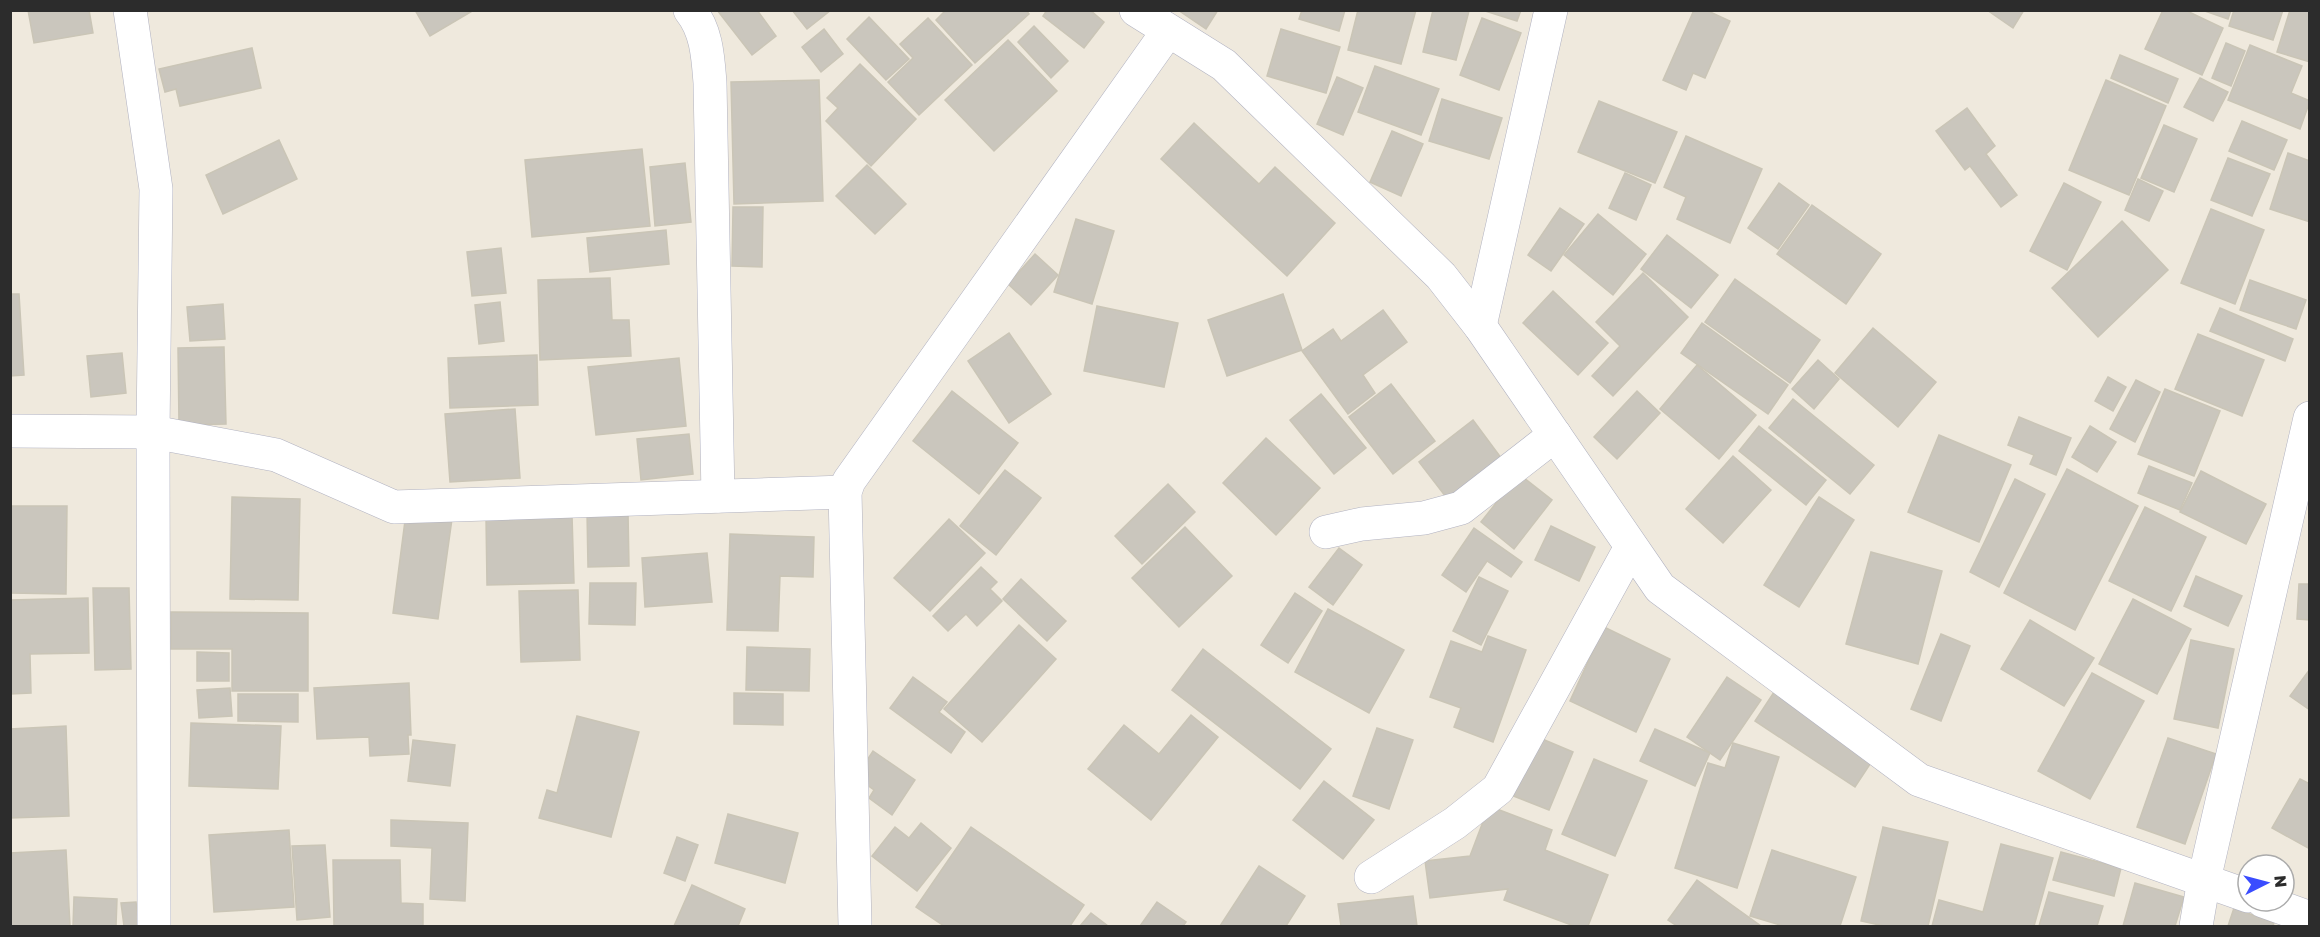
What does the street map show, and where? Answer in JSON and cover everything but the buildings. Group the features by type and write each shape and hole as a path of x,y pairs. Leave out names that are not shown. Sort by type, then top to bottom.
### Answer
{"street":[{"path":"130,10 156,189 153,432 154,927"},
{"path":"690,10 697,19 706,43 710,83 718,496"},
{"path":"1136,10 1224,65 1441,276 1480,326 1659,588 1919,780 2236,892"},
{"path":"1480,326 1551,10"},
{"path":"855,927 845,492 849,482 1168,31"},
{"path":"2196,927 2204,880 2310,418"},
{"path":"10,431 153,432 276,455 394,507 845,492"},
{"path":"1326,532 1362,524 1424,518 1461,508 1555,435"},
{"path":"1371,877 1455,823 1498,789 1631,547"}]}
